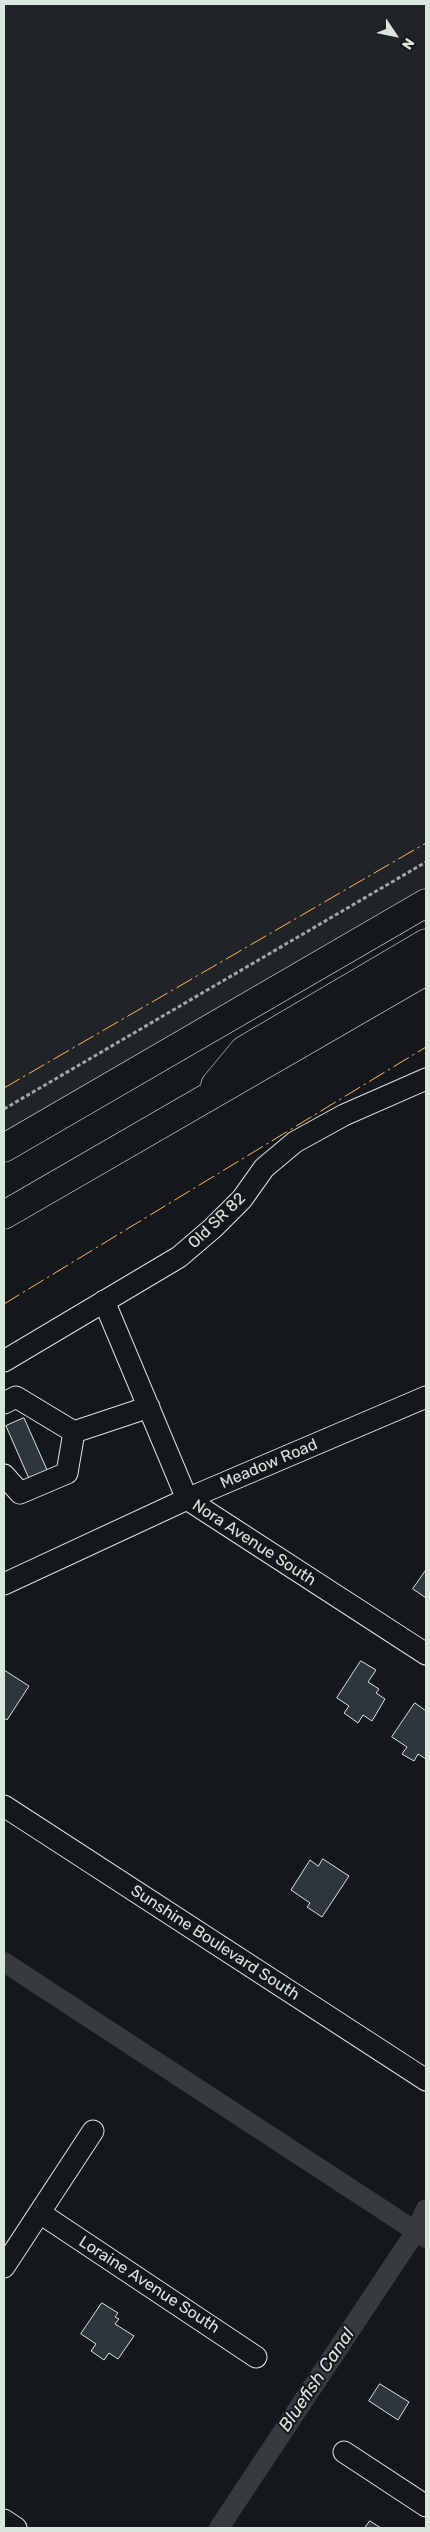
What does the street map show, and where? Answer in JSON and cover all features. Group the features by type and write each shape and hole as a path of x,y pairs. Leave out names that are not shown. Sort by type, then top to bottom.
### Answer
{"highway":[{"path":"4,1148 426,903"},
{"path":"205,1098 244,1050 426,943"},
{"path":"4,1215 426,971"}],"street":[{"name":"Old SR 82","path":"4,1361 180,1256 213,1228 242,1199 264,1168 294,1142 344,1115 426,1079"},
{"name":"Nora Avenue South","path":"104,1301 187,1499 426,1654"},
{"name":"Meadow Road","path":"4,1584 187,1499 426,1396"},
{"path":"4,1403 16,1397 74,1432 148,1408"},
{"path":"4,1475 20,1493 67,1473 74,1432"},
{"name":"Sunshine Boulevard South","path":"4,1806 426,2080"},
{"path":"4,2267 93,2131"},
{"name":"Loraine Avenue South","path":"40,2214 256,2357"},
{"path":"344,2452 426,2506"},
{"path":"4,2520 16,2528"}],"path":[{"path":"4,1109 426,862"}],"shaded area":[{"path":"4,4 426,4 426,891 4,1135"}],"building":[{"path":"24,1418 48,1472 30,1481 6,1426"},
{"path":"426,1570 426,1598 413,1589"},
{"path":"361,1661 376,1670 368,1682 379,1689 376,1693 385,1699 372,1721 363,1715 358,1723 344,1713 349,1706 337,1698"},
{"path":"4,1670 29,1686 7,1720 4,1718"},
{"path":"415,1703 426,1711 426,1759 418,1754 414,1761 402,1754 407,1747 392,1737"},
{"path":"323,1859 349,1876 322,1917 307,1907 310,1903 291,1890 310,1860 318,1866"},
{"path":"102,2303 118,2313 115,2317 119,2319 115,2324 134,2336 118,2359 109,2353 104,2360 91,2351 96,2344 81,2334"},
{"path":"380,2384 409,2402 398,2420 369,2401"},
{"path":"370,2521 381,2528 365,2528"}],"waterway":[{"path":"4,1962 426,2238"},
{"name":"Bluefish Canal","path":"219,2528 416,2231 426,2209"}],"power":[{"path":"4,1088 426,843"},
{"path":"4,1304 426,1047"}]}
